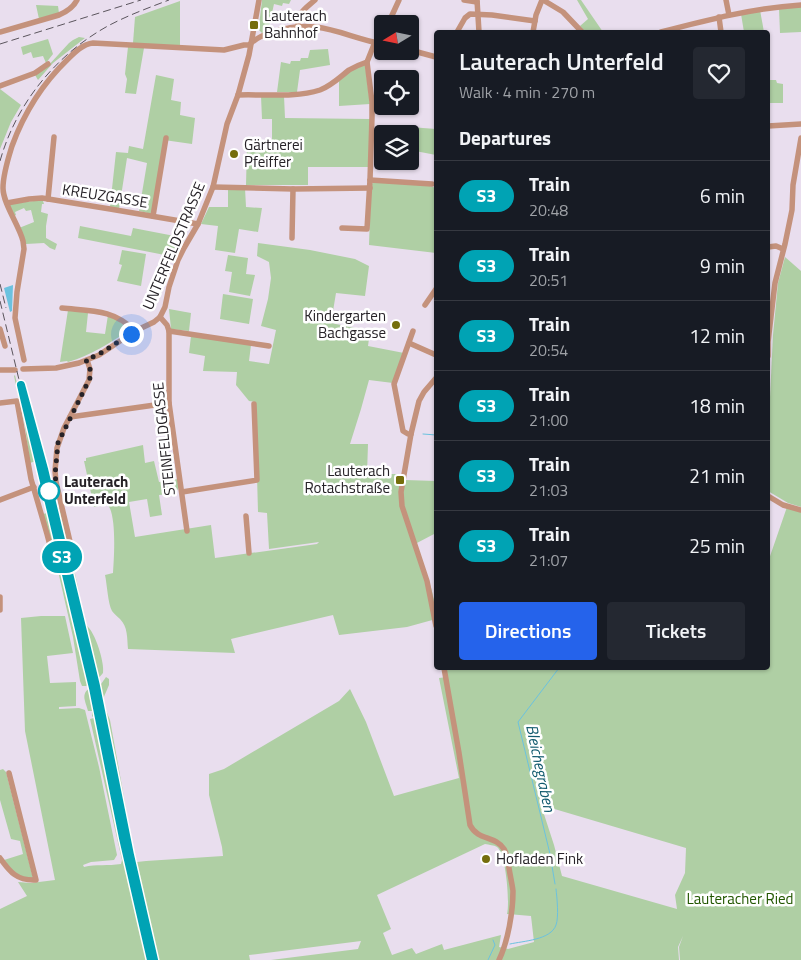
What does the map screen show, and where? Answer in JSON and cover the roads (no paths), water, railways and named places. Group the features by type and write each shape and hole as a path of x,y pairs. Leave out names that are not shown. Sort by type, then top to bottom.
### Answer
{"street":[{"path":"0,32 59,15 73,6 77,0"},
{"name":"UNTERFELDSTRASSE","path":"23,369 61,367 86,360 160,317 178,260 198,224 213,187 227,124 238,95 249,55 259,0"},
{"path":"298,26 301,12 315,0"},
{"path":"392,15 399,0"},
{"path":"464,0 477,1 479,30"},
{"path":"533,30 543,0 563,12 580,30"},
{"path":"726,0 729,15"},
{"path":"669,30 729,15 801,5"},
{"path":"459,30 468,15 492,15 535,20"},
{"path":"719,17 721,30"},
{"path":"24,360 15,318 15,306 24,244 4,195 3,187 8,161 19,129 33,102 50,78 77,51 89,44 109,43 224,50 248,45 256,38 285,28 298,26 324,28 374,42"},
{"path":"238,95 304,94 322,89 351,69 367,62 374,51"},
{"path":"419,52 434,56"},
{"path":"342,228 367,229 372,106 367,62"},
{"path":"0,86 35,73 48,64"},
{"path":"770,126 801,124"},
{"path":"48,199 54,137"},
{"path":"153,216 166,138"},
{"path":"770,325 775,283 792,210 793,186 801,138"},
{"path":"370,180 432,184"},
{"path":"213,187 370,188"},
{"path":"292,238 294,189"},
{"name":"KREUZGASSE","path":"7,203 35,198 48,199 198,224"},
{"path":"770,247 776,246 783,249"},
{"path":"425,305 434,291"},
{"path":"62,308 111,314 135,331"},
{"path":"160,317 167,325 169,331 269,346"},
{"path":"0,329 5,346"},
{"name":"STEINFELDGASSE","path":"169,331 169,403 187,531"},
{"path":"411,434 403,431 394,384 413,331"},
{"path":"409,343 434,353"},
{"path":"71,546 56,486 57,445 89,380 90,369 86,360"},
{"path":"0,370 15,370"},
{"path":"434,380 419,401 401,492 402,506 427,581 434,616"},
{"path":"0,403 17,401 34,487 55,564"},
{"path":"70,417 169,403"},
{"path":"182,492 257,480 254,404"},
{"path":"0,500 34,487"},
{"path":"770,497 783,505 801,510"},
{"path":"246,516 249,553"},
{"path":"0,597 0,610"},
{"path":"444,670 470,825 476,834 494,840 500,845 505,850 508,862 512,889 512,907 499,960"},
{"path":"0,858 17,877 26,881 36,880 9,773"}],"water":[{"path":"13,285 12,311 10,312 4,288"}],"waterway":[{"name":"Bleichegraben","path":"423,434 434,435"},
{"name":"Bleichegraben","path":"555,884 550,854 518,722 557,670"},
{"name":"Bleichegraben","path":"510,944 543,937 553,930 556,925 558,907 556,889"},
{"path":"488,960 495,945 493,940"}],"railway":[{"path":"0,44 141,0"},
{"path":"0,161 16,120 27,101 54,67 70,52 106,27 169,0"},
{"path":"0,284 6,308"},
{"path":"0,301 92,682 123,838 151,960"}],"train":[{"name":"S3","path":"151,960 123,838 93,688 21,385 44,469 96,686 130,855 154,960"}],"place":[{"name":"Lauterach Bahnhof","path":"254,25"},
{"name":"Gärtnerei Pfeiffer","path":"234,154"},
{"name":"Kindergarten Bachgasse","path":"396,325"},
{"name":"Lauterach Rotachstraße","path":"400,480"},
{"name":"Lauterach Unterfeld","path":"49,491"},
{"name":"Hofladen Fink","path":"486,859"}],"park label":[{"name":"Lauteracher Ried","path":"740,899"}]}
